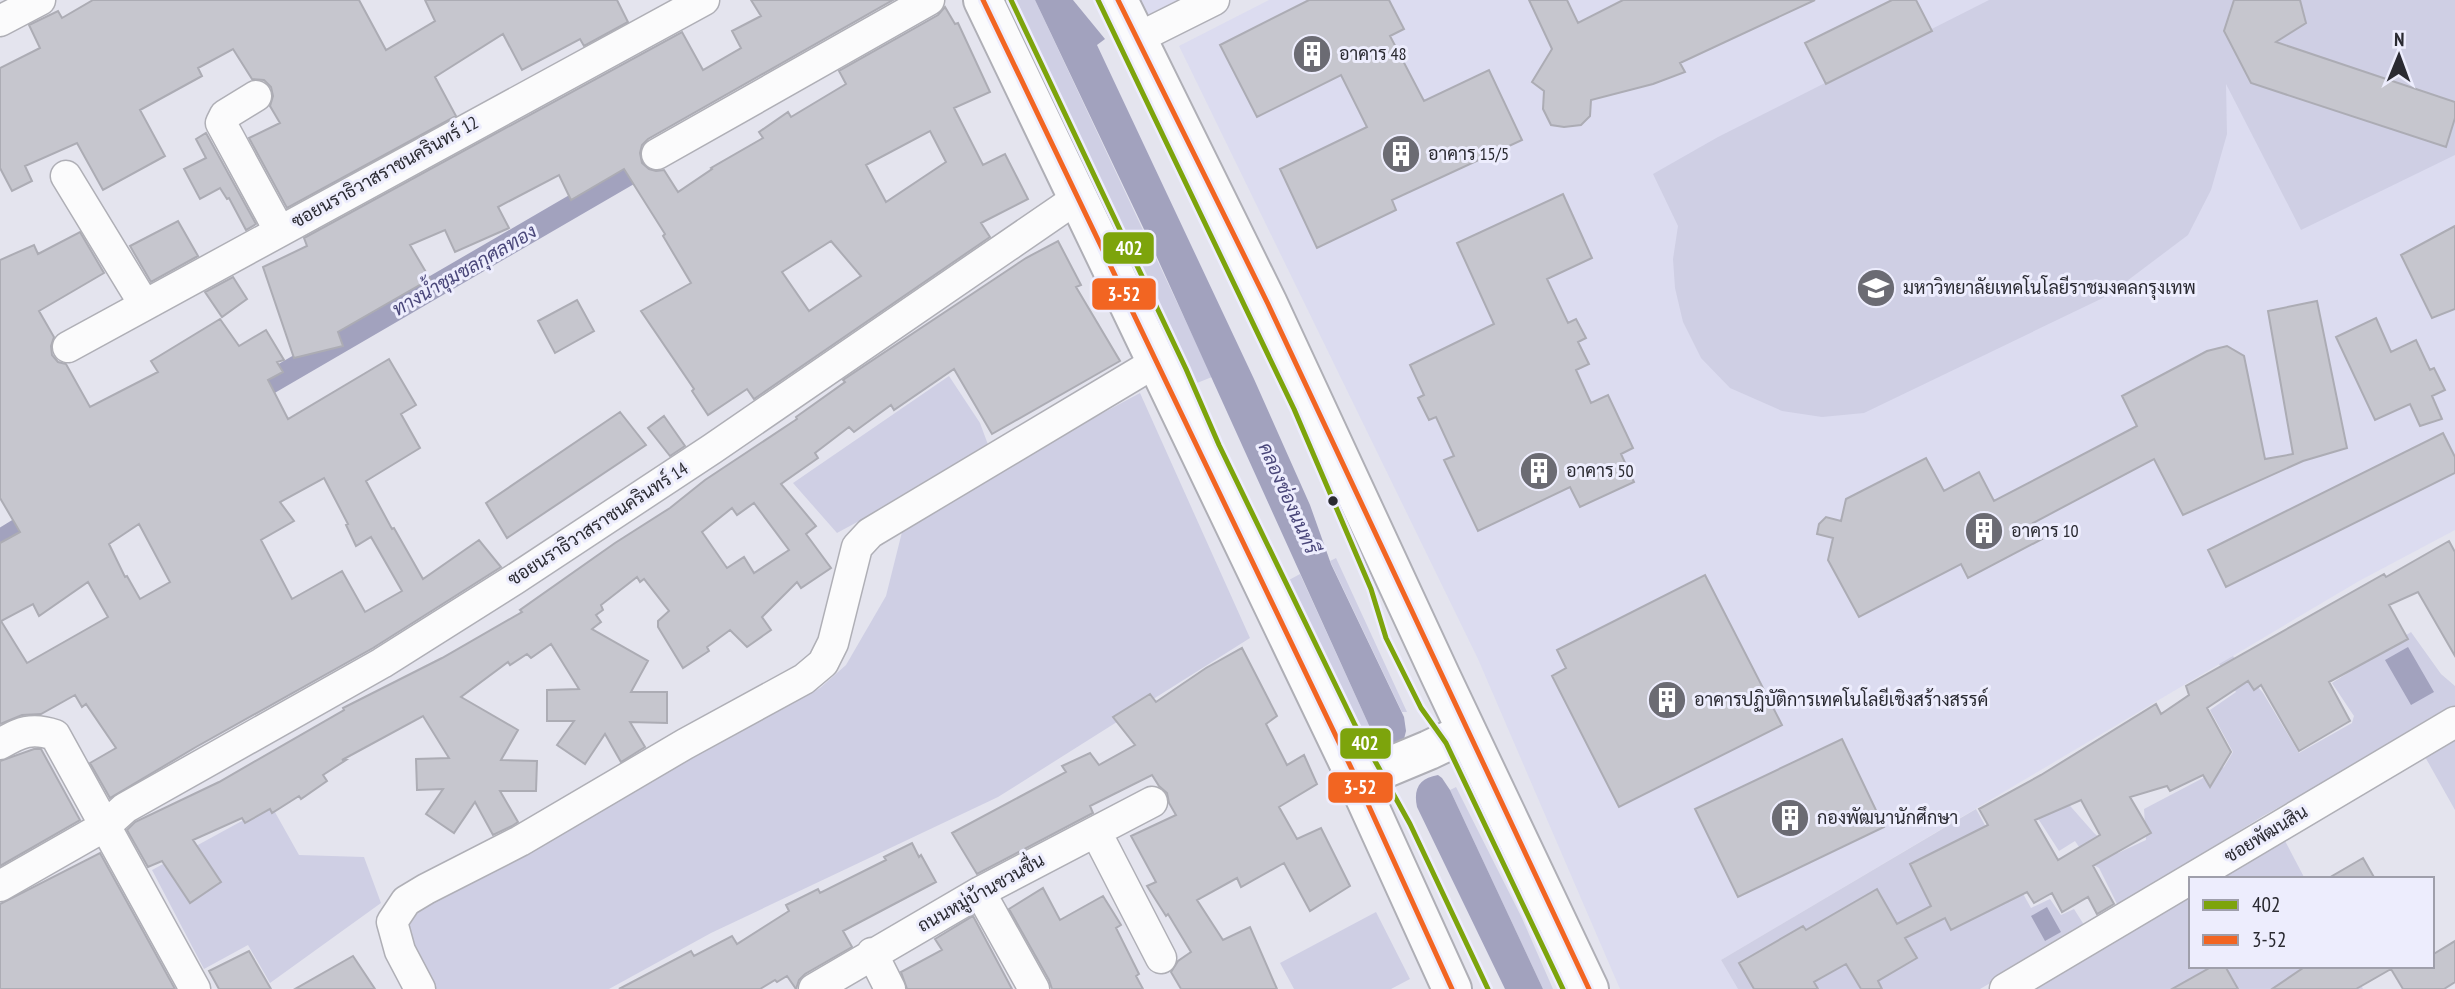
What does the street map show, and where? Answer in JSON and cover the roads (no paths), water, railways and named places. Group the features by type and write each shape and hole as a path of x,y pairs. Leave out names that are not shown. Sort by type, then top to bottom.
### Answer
{"main road":[{"path":"983,0 1357,780 1452,989"},
{"path":"1118,0 1268,304 1589,989"},
{"path":"1357,780 1467,732"}],"street":[{"name":"ซอยนราธิวาสราชนครินทร์ 12","path":"68,346 704,0"},
{"path":"657,154 929,0"},
{"path":"1136,39 1214,0"},
{"path":"0,21 30,3"},
{"path":"256,96 225,114 221,122 279,230"},
{"path":"66,176 144,304"},
{"name":"ซอยนราธิวาสราชนครินทร์ 14","path":"0,886 104,826 125,808 382,663 527,571 712,449 1076,198"},
{"path":"419,989 400,951 392,922 406,901 520,841 685,744 804,679 823,663 833,643 857,547 870,533 1156,362"},
{"name":"ซอยพัฒนสิน","path":"2194,877 2455,722"},
{"path":"0,744 23,731 40,730 55,735 195,989"},
{"name":"ถนนหมู่บ้านชวนชื่น","path":"814,989 980,892 1152,802"},
{"path":"1096,832 1161,958"},
{"name":"ซอยพัฒนสิน","path":"2005,989 2189,880"},
{"path":"980,892 1034,989"},
{"path":"872,953 890,989"}],"water":[{"name":"คลองช่องนนทรี","path":"1035,0 1073,0 1105,39 1097,45 1254,379 1310,505 1331,564 1404,717 1404,739 1387,746 1378,741 1372,732 1150,242"},
{"path":"2408,647 2434,692 2411,705 2385,660"},
{"path":"1438,775 1450,790 1543,989 1505,989 1417,807 1416,794 1419,785 1422,781"},
{"path":"2047,907 2061,932 2045,941 2031,916"}],"waterway":[{"name":"ทางน้ำชุมชลกุศลทอง","path":"243,398 673,148"},
{"name":"ทางน้ำชุมชลกุศลทอง","path":"0,541 44,514"}],"place":[{"name":"อาคาร 48","path":"1312,54"},
{"name":"อาคาร 15/5","path":"1401,154"},
{"name":"มหาวิทยาลัยเทคโนโลยีราชมงคลกรุงเทพ","path":"1876,288"},
{"name":"อาคาร 50","path":"1539,471"},
{"name":"อาคาร 10","path":"1984,531"},
{"name":"อาคารปฏิบัติการเทคโนโลยีเชิงสร้างสรรค์","path":"1667,700"},
{"name":"กองพัฒนานักศึกษา","path":"1790,818"}]}
